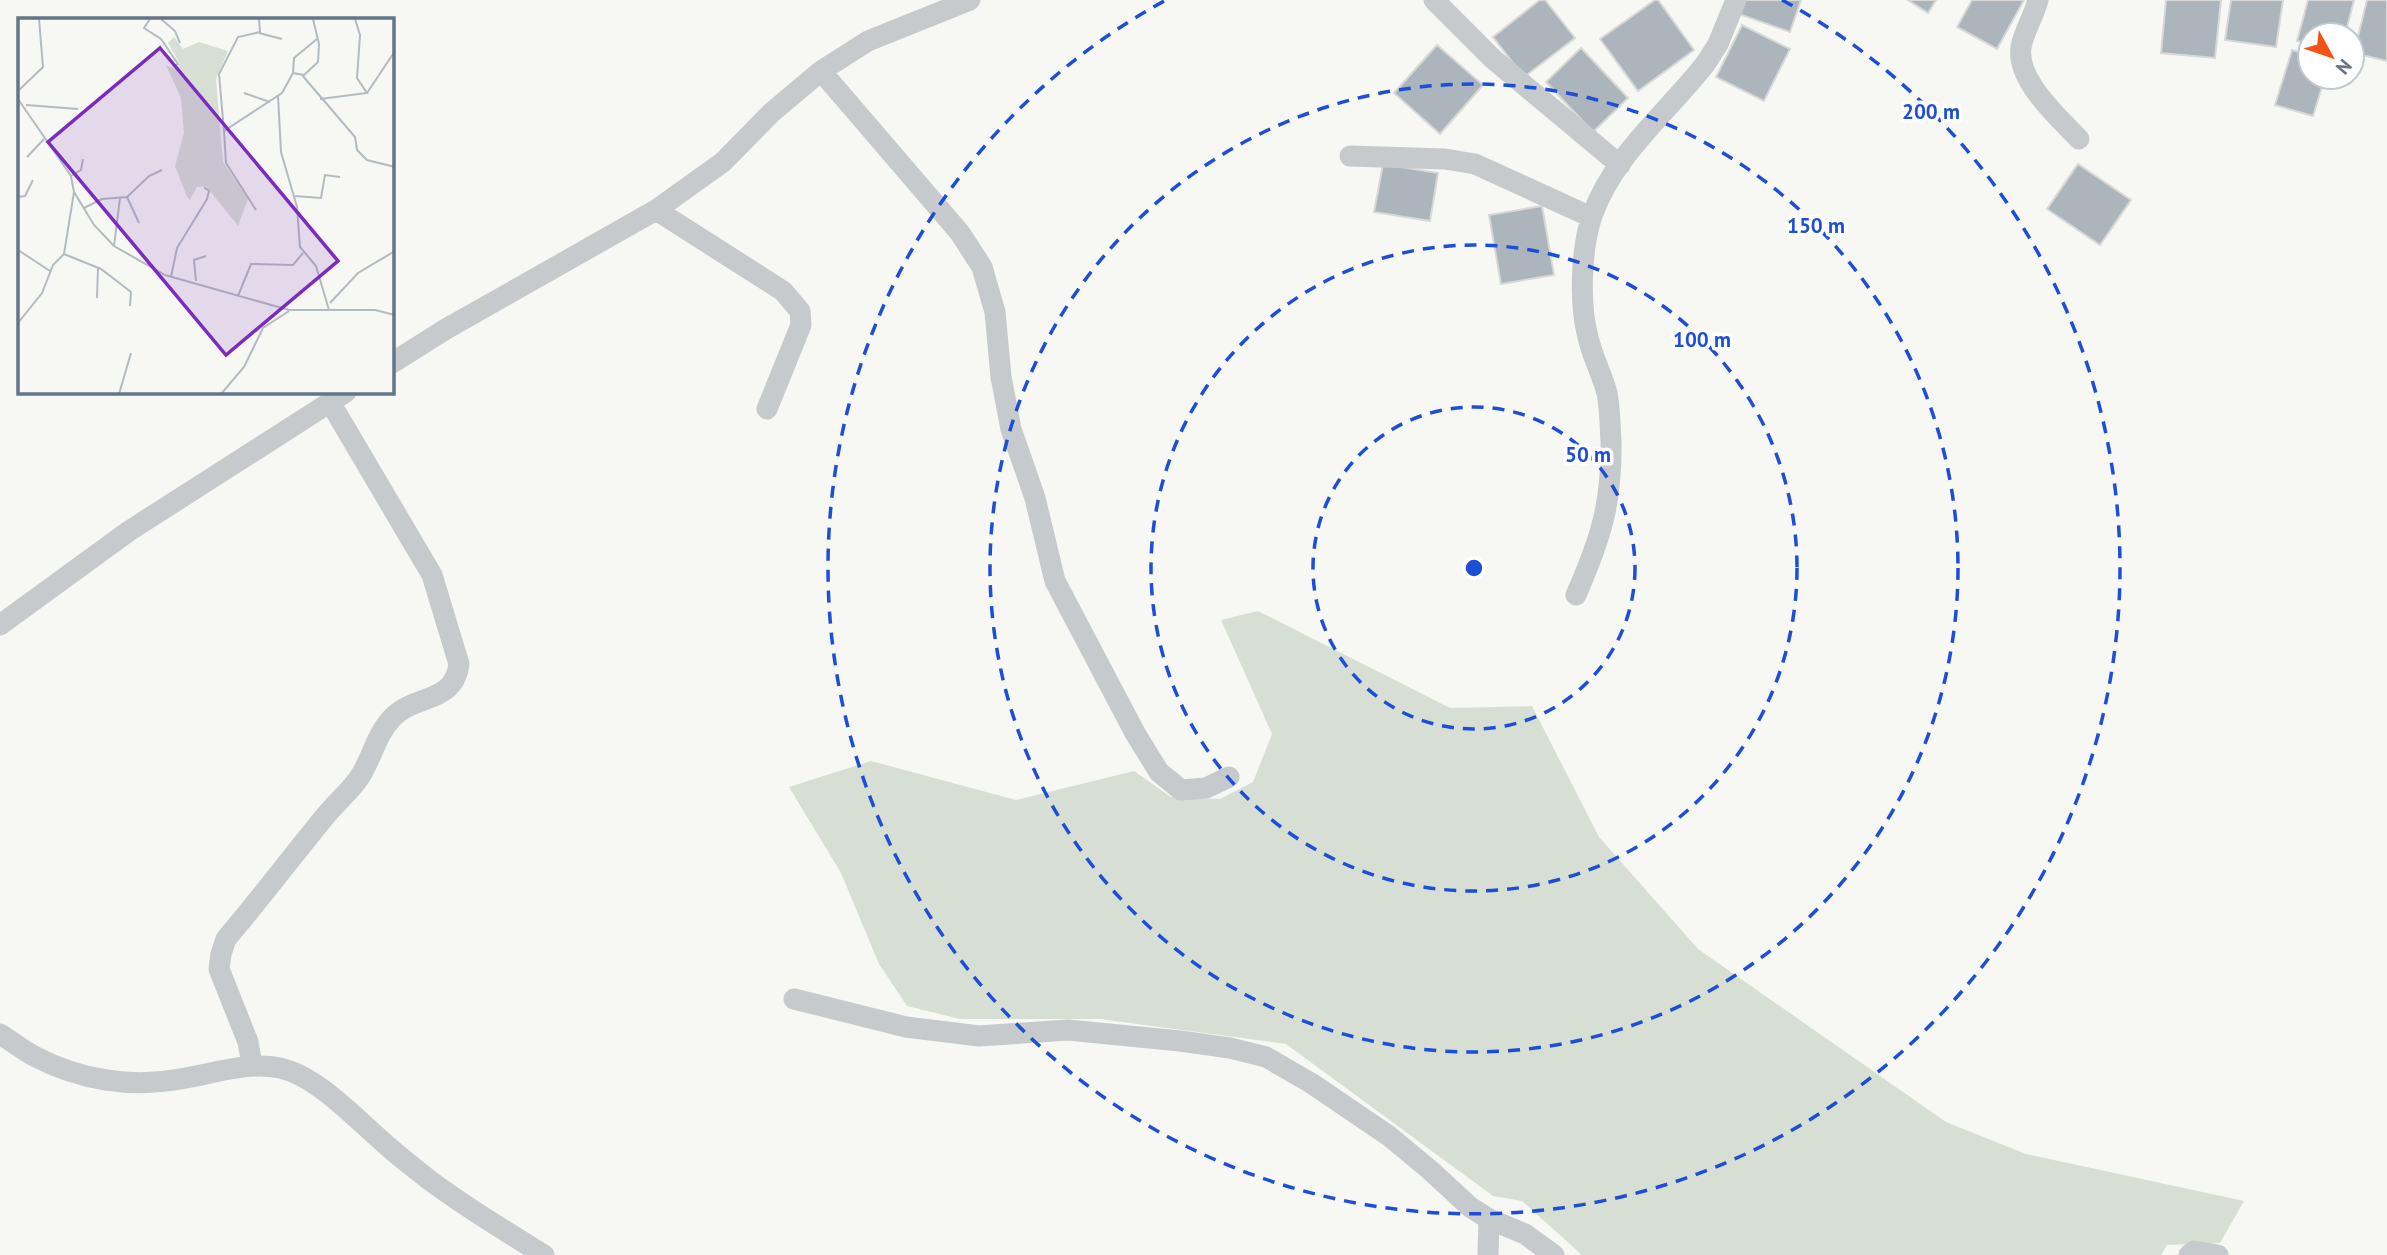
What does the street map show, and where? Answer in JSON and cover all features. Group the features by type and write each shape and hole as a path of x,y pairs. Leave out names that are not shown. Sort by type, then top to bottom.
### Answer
{"street":[{"path":"394,362 656,209 723,162 771,113 821,71 868,41 970,0"},
{"path":"1434,0 1493,59 1620,165"},
{"path":"1576,594 1596,550 1611,478 1607,393 1587,337 1583,307 1584,258 1591,217 1620,165 1706,63 1718,44 1736,0"},
{"path":"2038,0 2022,42 2021,62 2045,103 2079,139"},
{"path":"821,71 960,233 982,267 995,312 1000,377 1011,429 1035,498 1055,581 1135,733 1159,772 1181,790 1206,788 1229,777"},
{"path":"1350,156 1445,159 1475,164 1591,217"},
{"path":"656,209 783,291 800,311 801,325 768,409"},
{"path":"0,625 129,531 338,397 432,575 460,664 458,677 450,687 405,708 393,717 381,734 360,778 327,814 226,939 219,969 248,1042 252,1065"},
{"path":"794,999 917,1028 979,1036 1068,1030 1230,1048 1266,1057 1311,1083 1389,1136 1470,1207 1489,1219 1525,1234 1554,1255"},
{"path":"0,1034 33,1056 89,1078 136,1083 177,1080 252,1065 281,1068 303,1078 343,1106 386,1145 483,1218 544,1255"},
{"path":"1488,1255 1489,1219"},
{"path":"2189,1255 2194,1251 2218,1255"}],"shaded area":[{"path":"1258,611 1450,708 1532,706 1599,837 1698,949 1946,1122 2026,1154 2244,1201 2220,1243 2167,1245 2161,1255 1582,1255 1522,1201 1493,1196 1286,1044 1100,1019 960,1019 907,1006 879,964 841,873 789,787 871,761 1016,800 1134,771 1171,797 1220,799 1253,782 1272,734 1221,620"}],"building":[{"path":"1540,0 1545,0 1575,38 1524,77 1493,37"},
{"path":"1658,0 1694,50 1638,91 1600,39"},
{"path":"1741,0 1801,0 1790,32 1736,13"},
{"path":"1908,0 1936,0 1928,13"},
{"path":"1972,0 2024,0 1997,49 1957,27"},
{"path":"2166,0 2221,0 2215,58 2161,53"},
{"path":"2231,0 2283,0 2276,47 2225,40"},
{"path":"2308,0 2354,0 2349,21 2302,21"},
{"path":"2367,0 2387,0 2387,61 2366,56 2366,21 2362,21"},
{"path":"1742,25 1790,49 1764,101 1716,77"},
{"path":"1437,45 1483,85 1440,134 1394,93"},
{"path":"1581,48 1628,98 1593,132 1546,82"},
{"path":"2292,50 2296,51 2296,91 2321,91 2313,116 2275,105"},
{"path":"1383,164 1438,173 1430,221 1374,212"},
{"path":"2078,164 2131,200 2100,245 2047,209"},
{"path":"1542,206 1554,275 1501,284 1489,215"}]}
